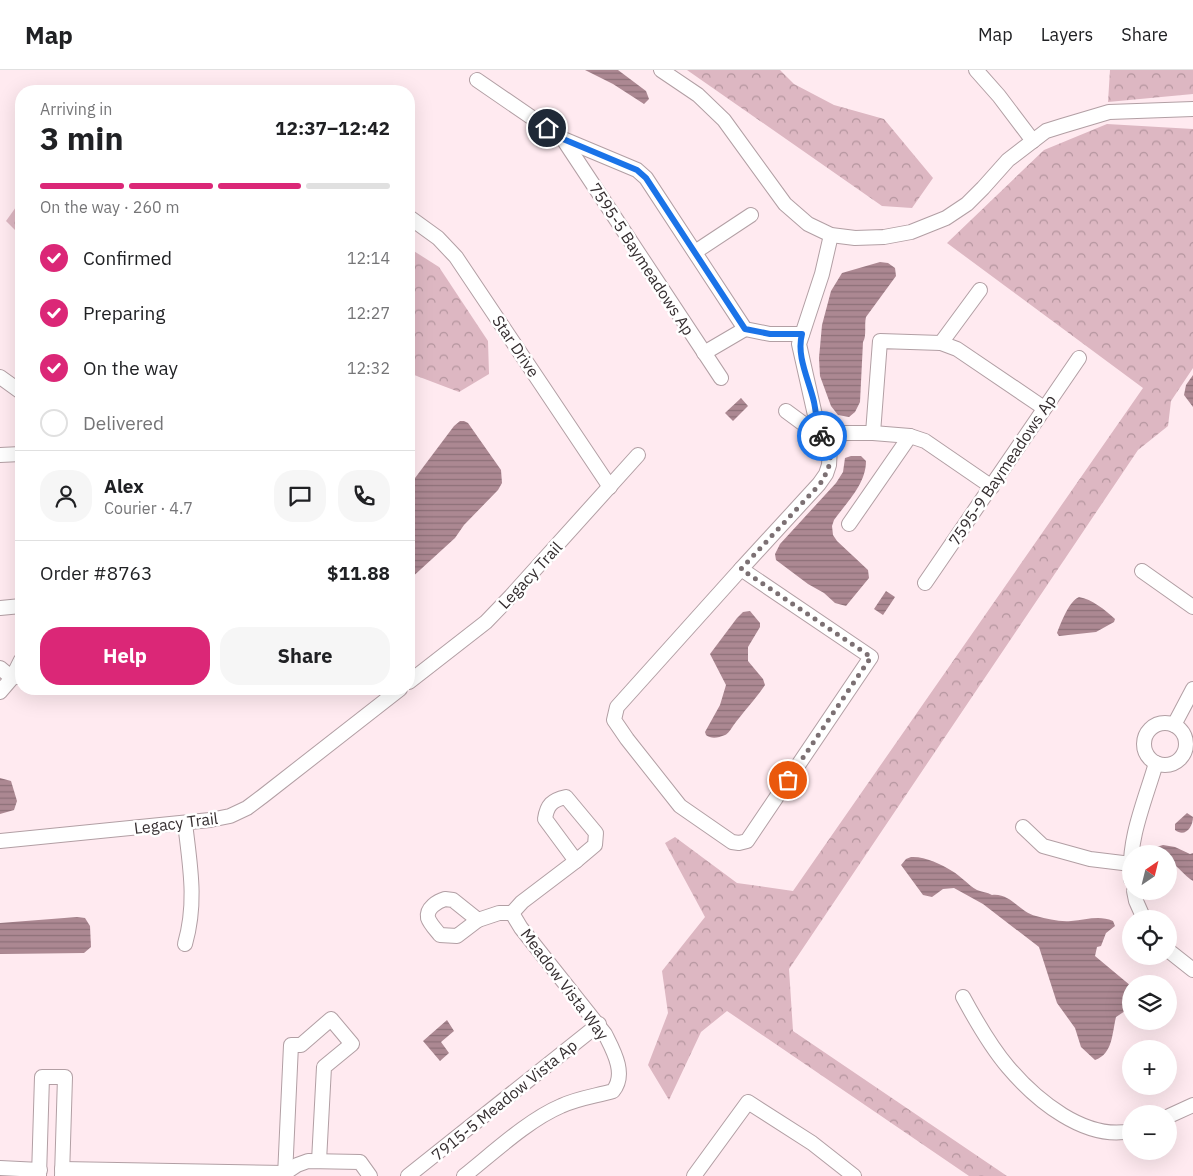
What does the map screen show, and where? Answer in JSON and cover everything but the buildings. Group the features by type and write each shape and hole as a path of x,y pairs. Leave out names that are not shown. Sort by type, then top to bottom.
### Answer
{"street":[{"path":"662,70 698,95 724,120 785,204 808,224 831,234 855,238 884,237 911,232 946,218 967,204 1004,165 1046,132 1109,112 1193,109"},
{"path":"982,72 1033,141"},
{"path":"477,80 563,139 637,170 646,178 745,329"},
{"name":"7595-5 Baymeadows Ap","path":"563,139 721,378"},
{"path":"695,252 751,215"},
{"name":"Star Drive","path":"415,222 438,238 456,257 610,487"},
{"path":"819,433 813,401 802,361 800,344 822,274 831,234"},
{"path":"941,343 980,290"},
{"path":"704,353 745,329 770,334 802,334"},
{"path":"873,433 880,341 941,343 957,349 1044,408"},
{"name":"7595-9 Baymeadows Ap","path":"925,583 1079,358"},
{"path":"0,377 15,388"},
{"path":"741,569 871,657 747,841 739,843 732,842 680,806 614,720 617,707 741,569 820,484 826,474 829,464 830,447 819,433 786,411"},
{"path":"819,433 873,433 910,436 925,441 992,487"},
{"path":"849,524 910,436"},
{"path":"0,455 15,454"},
{"name":"Legacy Trail","path":"415,677 486,622 638,455"},
{"path":"1142,571 1193,607"},
{"path":"0,608 15,607"},
{"path":"0,668 15,676"},
{"path":"0,692 15,679"},
{"path":"1174,725 1193,690"},
{"name":"Legacy Trail","path":"0,841 185,824 230,816 247,808 392,695"},
{"path":"1168,723 1174,725 1183,733 1185,750 1182,756 1170,764 1156,763 1144,748 1146,735 1155,725 1168,723"},
{"path":"1133,845 1135,830 1156,763"},
{"path":"185,824 193,900 191,924 185,944"},
{"path":"1023,827 1043,846 1090,859 1122,863"},
{"path":"478,920 499,912 512,913 522,902 576,860"},
{"name":"Meadow Vista Way","path":"465,1176 517,1134 560,1106 586,1096 613,1091 619,1081 620,1074 613,1050 599,1024 521,928 512,913"},
{"path":"1177,957 1193,970"},
{"path":"963,997 978,1025 1007,1066 1030,1090 1064,1116 1078,1124 1096,1130 1122,1131"},
{"path":"285,1175 291,1045 301,1044 331,1019 352,1044 324,1066 319,1161"},
{"name":"7915-5 Meadow Vista Ap","path":"408,1176 599,1024"},
{"path":"0,1168 39,1173 42,1076 65,1077 62,1172 285,1175 297,1165 308,1161 319,1161 360,1162 370,1176"},
{"path":"694,1176 748,1102 812,1143 854,1176"},
{"path":"1177,1112 1193,1105"}],"green space":[{"path":"687,70 780,70 794,84 834,105 884,119 933,178 912,208 882,206"},
{"path":"1110,70 1193,70 1193,94 1108,102"},
{"path":"1107,124 1193,129 1193,368 1171,401 1168,426 1138,450 789,969 793,1031 1007,1176 969,1176 727,1011 701,1032 669,1100 648,1065 668,1013 662,971 705,917 665,843 675,837 737,883 793,891 1143,388 947,243 1044,150"},
{"path":"15,208 15,230 6,221"},
{"path":"415,252 439,267 488,341 489,374 459,392 415,375"}],"shaded area":[{"path":"585,70 618,70 646,91 649,99 644,104 613,84"},
{"path":"880,262 888,263 895,268 896,276 866,317 860,402 855,412 849,417 838,415 831,406 820,376 819,358 822,325 831,291 842,273"},
{"path":"1193,375 1193,407 1184,395 1186,385"},
{"path":"741,398 748,406 733,421 725,413"},
{"path":"460,421 468,423 501,470 502,483 498,490 464,525 455,538 415,575 415,478 454,426"},
{"path":"861,456 866,461 865,469 855,492 834,520 832,526 833,535 868,570 869,578 846,606 835,603 824,593 808,584 776,560 775,554 780,544 836,483 843,472 845,458"},
{"path":"886,591 895,597 883,615 874,609"},
{"path":"1079,597 1098,605 1115,619 1114,622 1096,632 1059,636 1057,633 1066,613 1075,599"},
{"path":"750,611 760,623 760,627 748,647 748,661 763,679 765,685 727,734 710,737 705,732 720,705 726,685 710,654 737,618 743,612"},
{"path":"0,778 11,781 17,801 14,810 0,814"},
{"path":"1187,813 1193,817 1190,828 1182,833 1175,830 1175,824"},
{"path":"1178,848 1190,854 1193,853 1193,881 1178,868"},
{"path":"911,857 921,858 938,863 948,868 977,890 1005,897 1036,916 1062,921 1098,918 1113,921 1115,926 1106,933 1101,946 1097,947 1095,956 1122,978 1122,1013 1116,1017 1111,1042 1105,1053 1095,1060 1081,1047 1075,1028 1057,1003 1039,947 983,904 954,888 943,889 932,897 923,895 901,865 906,859"},
{"path":"85,918 90,926 91,947 84,953 0,954 0,923"},
{"path":"447,1020 454,1031 441,1042 449,1053 440,1061 423,1041"}],"way so far":[{"path":"788,780 871,657 741,569 820,484 826,474 830,457 830,447 822,436"}],"route":[{"path":"547,128 563,139 637,170 646,178 745,329 770,334 802,334 800,344 802,361 813,401 819,433 822,436"}]}
